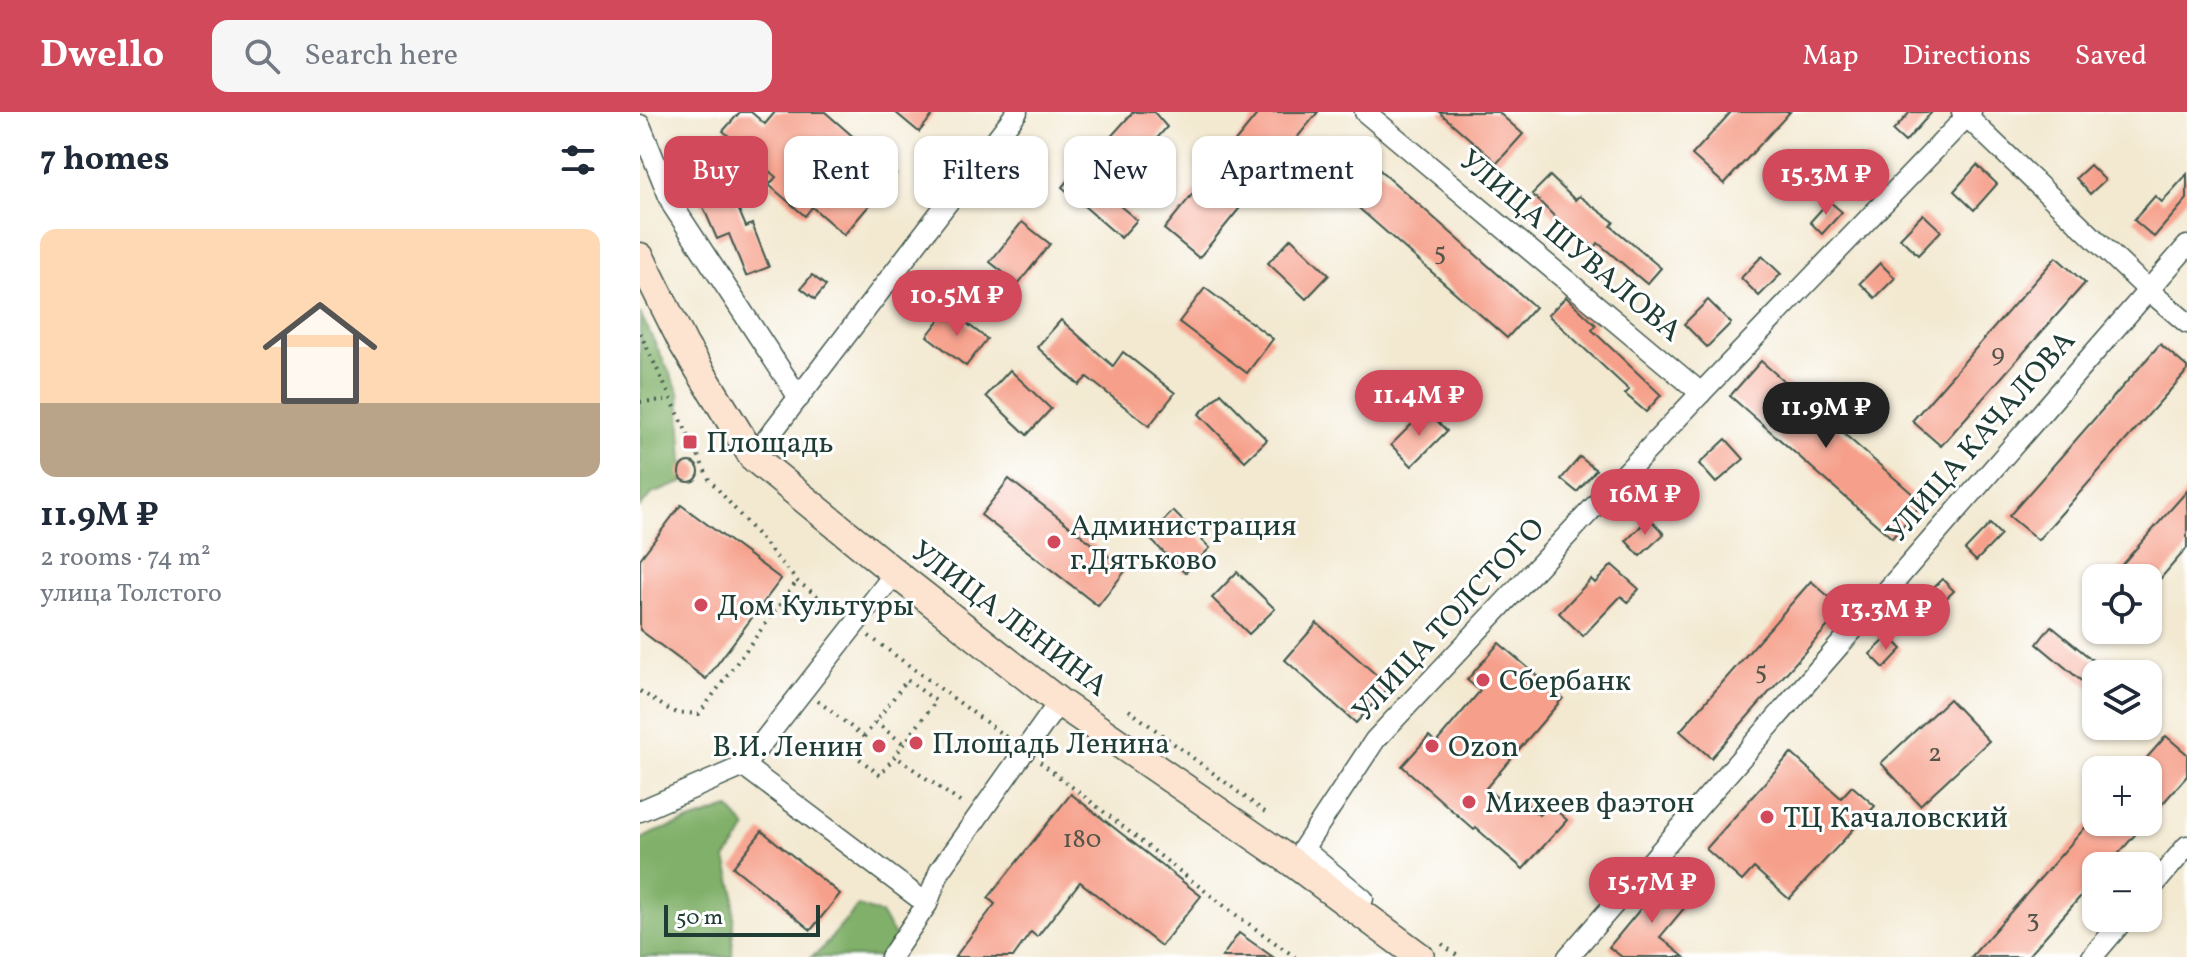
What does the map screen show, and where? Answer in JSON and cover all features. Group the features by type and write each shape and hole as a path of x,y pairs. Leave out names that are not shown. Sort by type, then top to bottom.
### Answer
{"main road":[{"name":"УЛИЦА ЛЕНИНА","path":"640,257 684,345 753,457 1059,702 1292,862 1420,957"}],"street":[{"path":"753,457 1017,112"},
{"name":"УЛИЦА ШУВАЛОВА","path":"1365,112 1701,393"},
{"path":"1967,114 2147,289 2187,323"},
{"name":"УЛИЦА ТОЛСТОГО","path":"1382,929 1389,920 1303,849 1375,740 1967,114"},
{"path":"640,125 673,206 799,398"},
{"name":"УЛИЦА КАЧАЛОВА","path":"1568,957 2187,246"},
{"path":"640,811 744,766 895,573"},
{"path":"891,957 927,904 940,870 1059,702"},
{"path":"744,766 927,904"},
{"path":"2162,875 2187,846"},
{"path":"2092,957 2113,932"}],"path":[{"path":"640,333 709,479 797,581 1025,750 1232,912 1295,957"},
{"path":"640,402 665,400"},
{"path":"640,691 673,712 699,714 797,581"},
{"path":"907,680 936,701 880,775 852,753 864,737 907,680"},
{"path":"803,690 864,737"},
{"path":"875,722 904,744"},
{"path":"895,756 979,815"}],"green space":[{"path":"640,313 679,392 684,482 652,494 640,507"},
{"path":"729,808 747,828 726,859 734,891 732,957 640,957 640,840"},
{"path":"858,906 881,914 898,941 886,957 811,957 821,950"}],"building":[{"path":"740,112 751,112 765,124 775,112 825,112 852,136 784,136 784,198 769,185 776,177 768,170 768,136 729,136 723,131"},
{"path":"895,112 935,112 919,132"},
{"path":"1133,112 1154,112 1167,127 1159,136 1111,136"},
{"path":"1259,112 1318,112 1298,136 1240,136"},
{"path":"1439,112 1498,112 1523,134 1497,163"},
{"path":"1731,112 1790,112 1724,184 1692,155"},
{"path":"1910,112 1932,112 1905,142 1893,131"},
{"path":"1867,157 1880,169 1857,194 1844,182"},
{"path":"1977,165 1997,184 1974,210 1954,191"},
{"path":"2090,165 2105,180 2090,194 2076,178"},
{"path":"1382,172 1535,307 1507,338 1359,208 1382,208"},
{"path":"2187,174 2187,199 2154,237 2134,220 2155,196 2162,202"},
{"path":"1550,176 1575,200 1579,196 1614,222 1611,226 1661,268 1647,284 1598,243 1595,248 1561,223 1532,194"},
{"path":"1192,195 1192,208 1240,208 1199,258 1164,229"},
{"path":"1829,201 1842,212 1822,234 1810,222"},
{"path":"704,208 738,208 746,227 752,224 769,267 746,276 729,234 717,239"},
{"path":"796,208 811,208 805,216"},
{"path":"813,208 867,208 844,235"},
{"path":"1086,208 1123,208 1137,220 1121,238"},
{"path":"1923,214 1941,231 1918,255 1900,238"},
{"path":"1022,222 1050,244 1018,284 990,262"},
{"path":"1291,238 1329,275 1306,299 1268,263"},
{"path":"1762,256 1781,274 1759,296 1741,278"},
{"path":"2056,257 2085,283 1941,446 1912,421"},
{"path":"1880,263 1895,278 1875,298 1860,283"},
{"path":"812,275 826,286 815,299 801,288"},
{"path":"1205,288 1273,339 1247,373 1179,322"},
{"path":"1566,297 1596,325 1592,330 1661,395 1646,412 1625,394 1629,390 1548,315"},
{"path":"1708,300 1731,323 1707,347 1684,324"},
{"path":"948,309 987,339 966,366 927,336"},
{"path":"1061,320 1113,366 1123,352 1175,393 1149,426 1087,377 1079,385 1037,347"},
{"path":"2160,344 2187,367 2187,371 2038,540 2009,516"},
{"path":"1761,361 1923,503 1892,538 1730,396"},
{"path":"1010,370 1051,409 1027,435 986,396"},
{"path":"1221,393 1267,440 1245,461 1199,414"},
{"path":"1426,410 1447,431 1412,466 1391,445"},
{"path":"1726,439 1744,459 1716,483 1699,464"},
{"path":"1580,457 1596,470 1577,492 1561,479"},
{"path":"685,462 693,462 699,472 693,482 685,482 679,476 679,468"},
{"name":"Администрация г.Дятьково","path":"1009,479 1126,570 1098,606 981,515"},
{"path":"2187,491 2187,548 2162,577 2162,564 2122,564"},
{"name":"Дом Культуры","path":"681,505 781,579 706,679 640,630 640,559"},
{"path":"1173,511 1210,548 1185,573 1148,537"},
{"path":"1649,518 1664,534 1640,556 1626,541"},
{"path":"1990,524 2001,535 1976,561 1965,550"},
{"path":"1612,565 1639,589 1628,602 1621,596 1583,636 1559,613 1591,579 1595,583"},
{"path":"1237,572 1275,609 1249,634 1212,598"},
{"path":"1942,579 1954,591 1924,619 1913,607"},
{"path":"1811,581 1843,609 1711,758 1680,731"},
{"path":"1317,623 1389,686 1356,723 1285,660"},
{"path":"2051,626 2092,660 2082,660 2082,681 2037,644"},
{"path":"1889,636 1902,649 1884,668 1870,654"},
{"path":"1499,643 1563,698 1486,788 1510,809 1520,798 1539,815 1549,804 1567,820 1523,869 1402,766 1429,736 1436,743 1480,691 1467,680"},
{"path":"1949,699 1989,741 1920,805 1881,763"},
{"path":"2166,736 2187,754 2187,776 2162,804 2162,756 2148,756"},
{"path":"1791,753 1841,798 1852,786 1875,806 1789,899 1754,868 1742,881 1706,849"},
{"path":"1071,794 1201,896 1161,946 1080,882 1037,937 1031,932 1013,957 955,957 995,904 988,898"},
{"path":"762,831 840,894 811,930 733,867"},
{"path":"2082,831 2082,836 2134,836 2120,852 2082,852 2082,895 2027,957 1971,957"},
{"path":"1665,879 1691,900 1660,937 1684,957 1622,957 1609,947"},
{"path":"1239,933 1273,957 1222,957"}],"place":[{"name":"Площадь","path":"690,442"},
{"name":"Администрация г.Дятьково","path":"1054,542"},
{"name":"Дом Культуры","path":"701,605"},
{"name":"Сбербанк","path":"1483,680"},
{"name":"Площадь Ленина","path":"916,743"},
{"name":"В.И. Ленин","path":"879,746"},
{"name":"Ozon","path":"1432,746"},
{"name":"Михеев фаэтон","path":"1469,802"},
{"name":"ТЦ Качаловский","path":"1767,817"}]}
